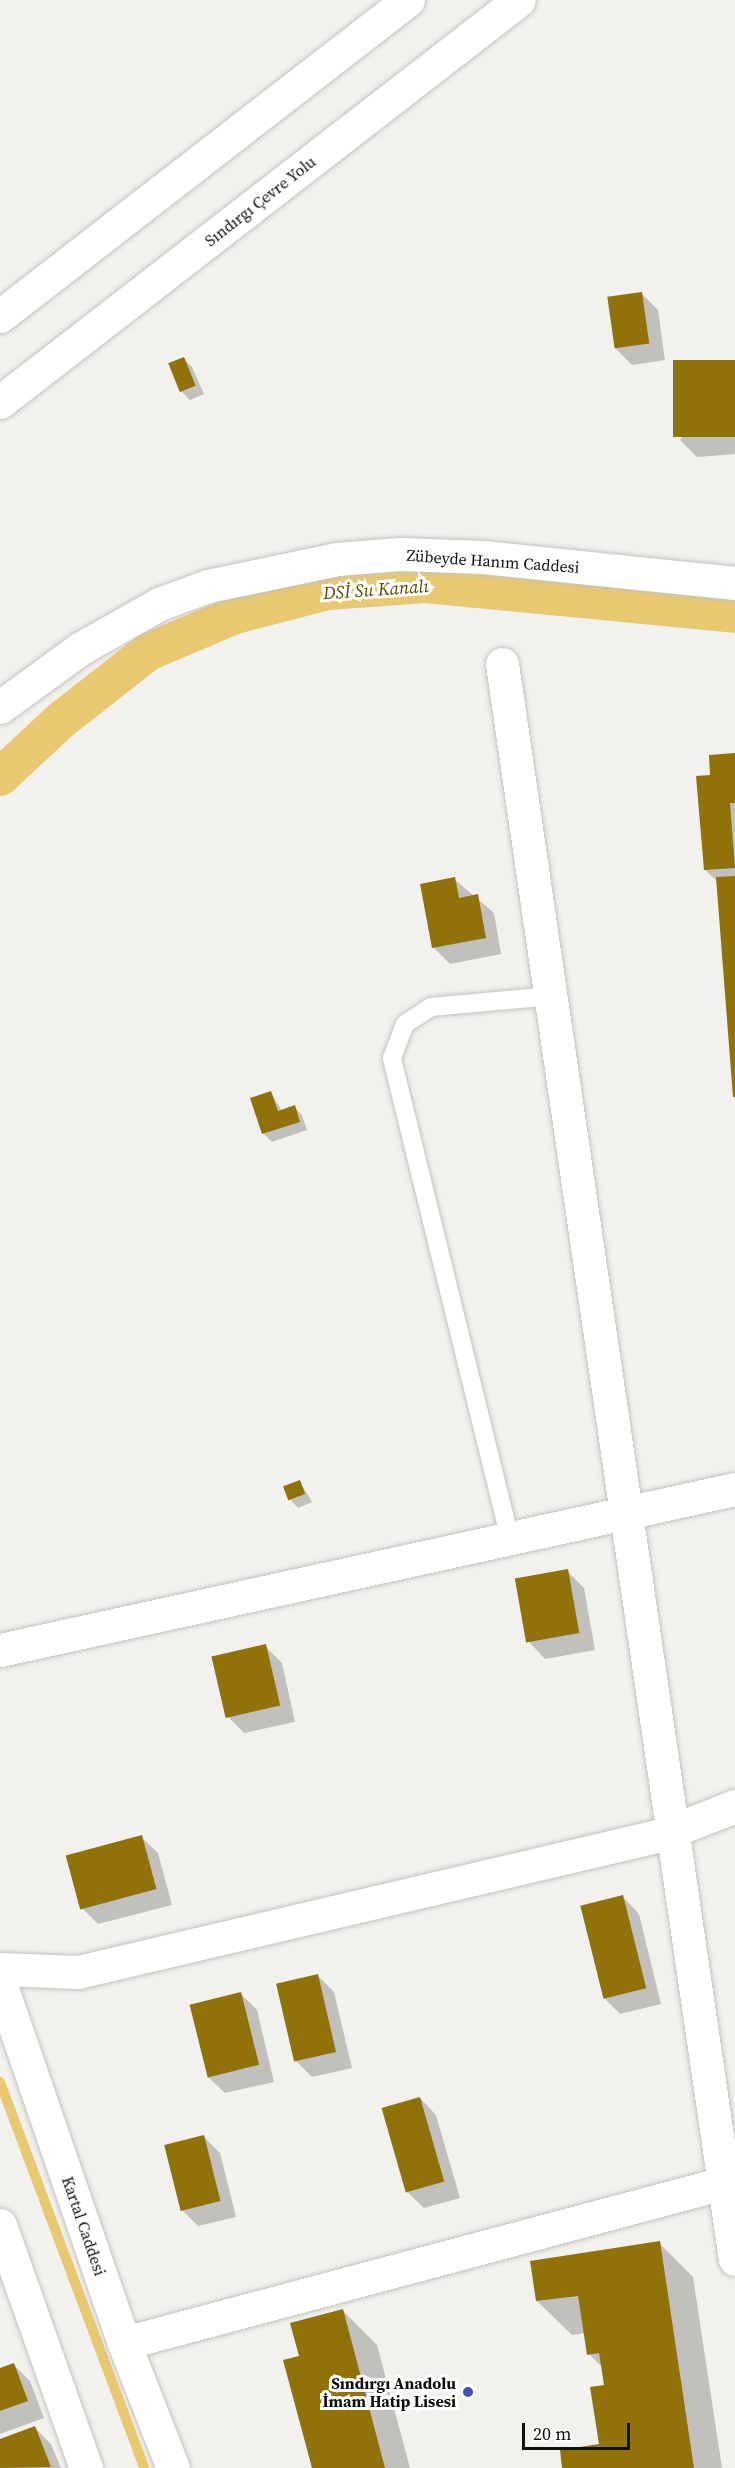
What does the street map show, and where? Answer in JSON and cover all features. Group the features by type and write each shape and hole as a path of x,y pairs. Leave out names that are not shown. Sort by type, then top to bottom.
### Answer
{"street":[{"path":"0,316 408,0"},
{"name":"Sındırgı Çevre Yolu","path":"0,402 519,0"},
{"name":"Zübeyde Hanım Caddesi","path":"0,707 81,648 159,604 230,581 337,559 400,554 483,557 735,583"},
{"path":"502,664 672,1830 730,2182 735,2259"},
{"path":"0,1650 735,1489"},
{"path":"0,1969 78,1972 512,1872 672,1830 735,1806"},
{"name":"Kartal Caddesi","path":"0,1983 124,2343 173,2468"},
{"path":"124,2343 730,2182"},
{"path":"0,2225 86,2468"}],"lane":[{"path":"510,1539 392,1058 405,1024 430,1008 550,996"}],"building":[{"path":"642,292 649,343 615,348 607,297"},
{"path":"184,357 196,386 180,392 168,363"},
{"path":"673,360 735,360 735,437 673,437"},
{"path":"735,753 735,803 730,803 735,868 704,870 696,776 710,775 709,755"},
{"path":"735,876 735,1097 733,1097 716,877"},
{"path":"455,877 459,898 478,894 486,938 432,948 420,884"},
{"path":"271,1091 278,1111 295,1105 300,1122 262,1134 250,1098"},
{"path":"300,1480 305,1494 288,1500 283,1486"},
{"path":"568,1569 579,1633 526,1642 515,1578"},
{"path":"266,1644 280,1705 226,1718 211,1657"},
{"path":"142,1835 156,1889 80,1910 66,1855"},
{"path":"623,1895 646,1988 604,1999 580,1906"},
{"path":"318,1974 336,2052 294,2062 276,1984"},
{"path":"241,1992 259,2065 208,2078 190,2005"},
{"path":"420,2097 444,2182 406,2193 382,2108"},
{"path":"204,2135 220,2201 181,2211 164,2145"},
{"path":"660,2241 694,2468 562,2468 560,2450 599,2444 590,2387 604,2385 599,2353 587,2355 578,2296 536,2301 530,2261"},
{"path":"343,2309 385,2468 312,2468 283,2360 299,2356 290,2323"},
{"path":"14,2363 28,2401 0,2411 0,2368"},
{"path":"35,2426 51,2467 0,2468 0,2439"}],"waterway":[{"name":"DSİ Su Kanalı","path":"0,777 60,721 148,652 235,615 328,591 425,584 735,614"},
{"path":"0,2082 144,2468"}],"place":[{"name":"Sındırgı Anadolu İmam Hatip Lisesi","path":"468,2392"}]}
